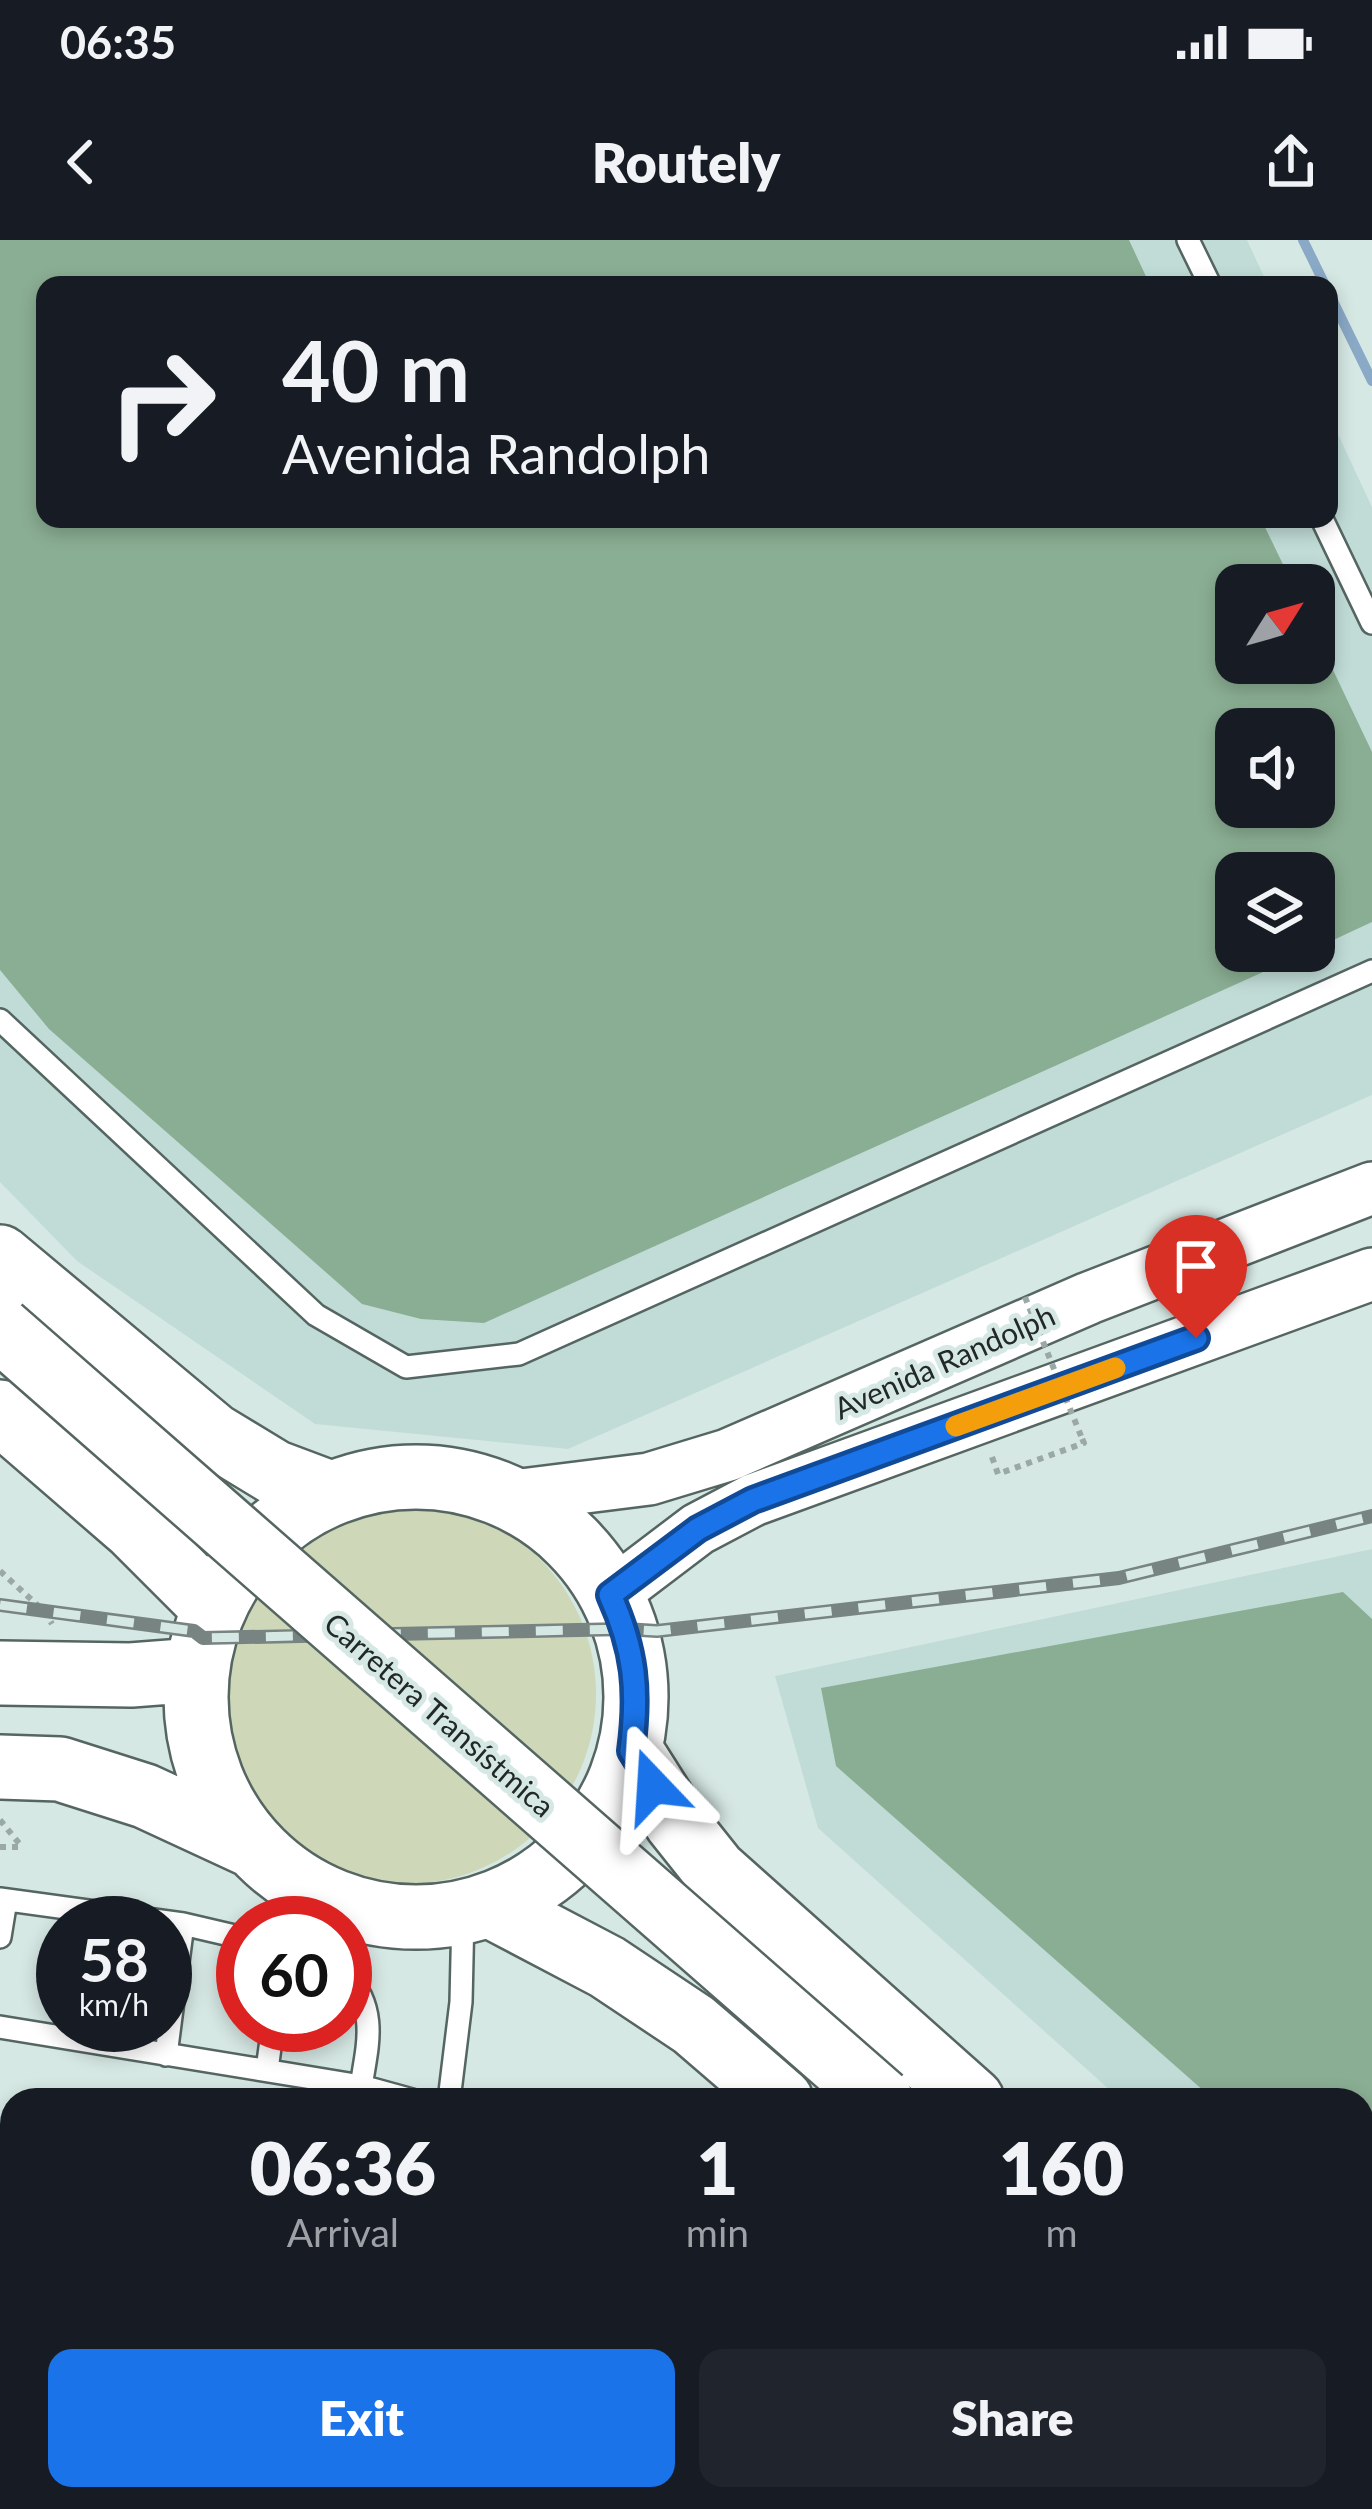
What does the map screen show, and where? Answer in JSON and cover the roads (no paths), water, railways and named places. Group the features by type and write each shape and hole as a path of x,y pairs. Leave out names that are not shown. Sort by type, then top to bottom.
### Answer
{"main road":[{"path":"0,1257 213,1435 274,1472 330,1493"},
{"name":"Carretera Transístmica","path":"0,1329 867,2088"},
{"path":"0,1412 134,1528 214,1607"},
{"path":"418,1476 463,1482 506,1496 548,1521 584,1555 626,1629 637,1710 631,1751 614,1797 587,1838 552,1873 510,1898 476,1910 406,1918 349,1908 297,1883 253,1846 225,1808 206,1764 196,1718 196,1670 214,1607 234,1571 261,1539 293,1513 330,1493 373,1480 418,1476"},
{"path":"0,1673 196,1670"},
{"path":"631,1751 676,1822 715,1871 958,2088"},
{"path":"0,1766 60,1769 145,1796 253,1846"},
{"path":"476,1910 607,1967 694,2025 767,2088"},
{"path":"771,2088 765,2042 778,2022 799,2007 827,1996 876,2015"}],"street":[{"name":"Avenida Randolph","path":"506,1496 649,1479 728,1455 1089,1298 1372,1188"},
{"name":"Avenida Randolph","path":"610,1595 698,1529 753,1500 1372,1274"}],"lane":[{"path":"1188,240 1206,276"},
{"path":"1326,528 1372,623"},
{"path":"0,1020 316,1315 406,1367 519,1354 1372,971"},
{"path":"0,1936 3,1899 36,1905"},
{"path":"450,2088 476,1910"},
{"path":"0,2027 36,2030"},
{"path":"155,2052 368,2088"},
{"path":"267,2070 269,2052"},
{"path":"361,2086 366,2052"}],"waterway":[{"path":"1303,240 1321,276"},
{"path":"1338,311 1372,381"}],"railway":[{"path":"0,1605 194,1631 203,1638 657,1631 1119,1578 1372,1516"}]}
